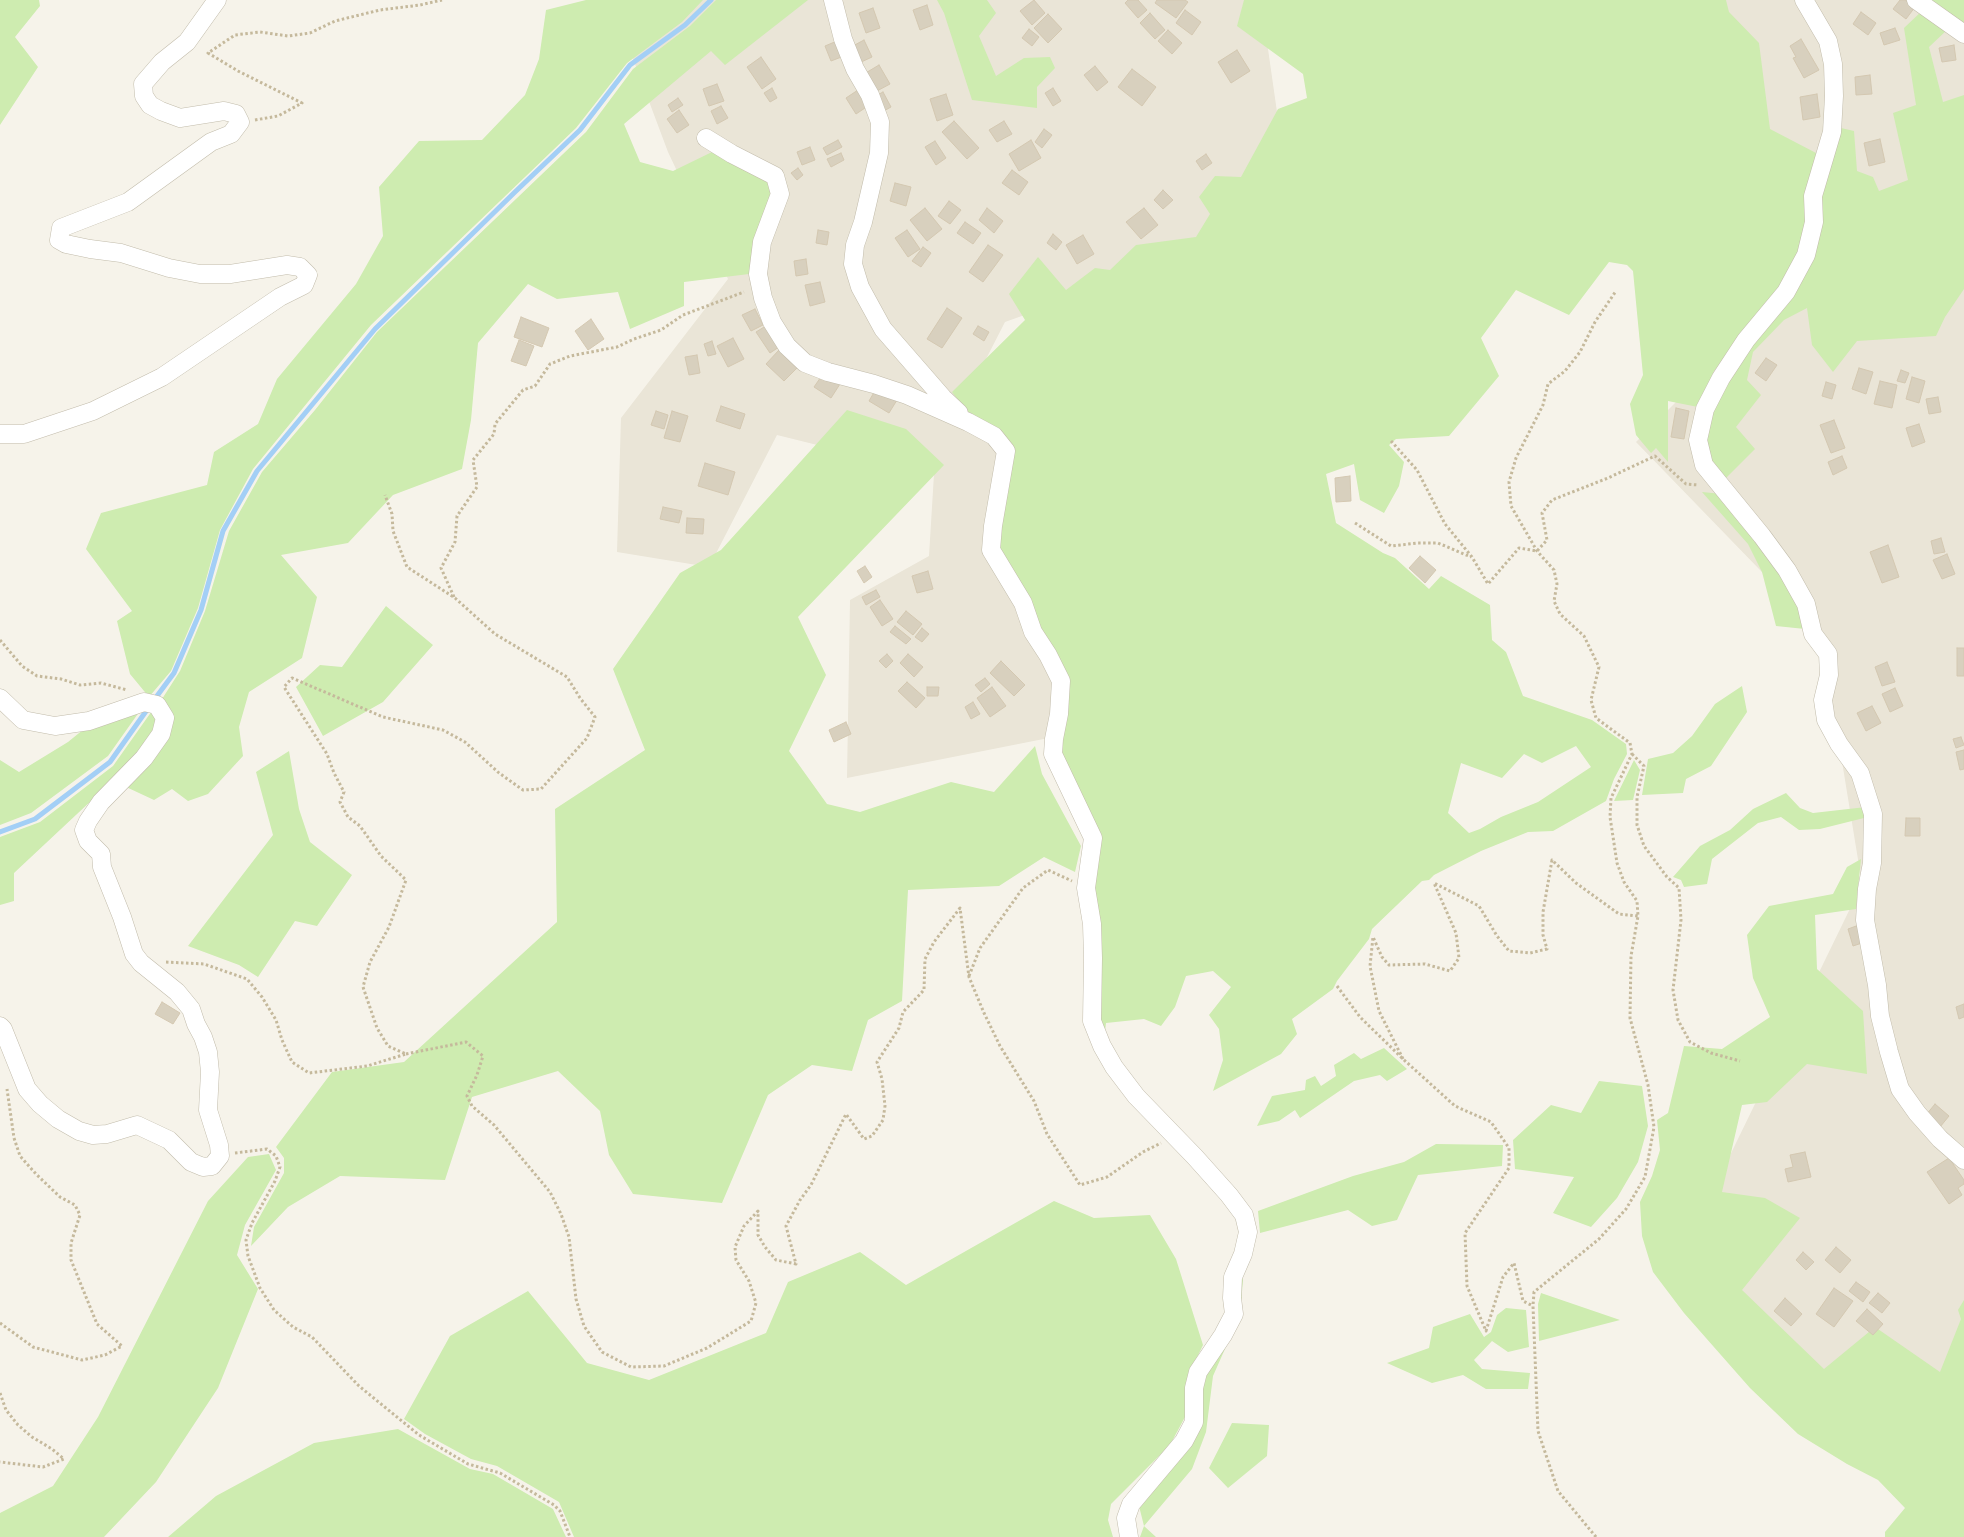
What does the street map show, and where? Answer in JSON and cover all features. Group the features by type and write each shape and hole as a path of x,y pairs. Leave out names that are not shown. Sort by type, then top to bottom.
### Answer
{"street":[{"path":"0,434 24,434 93,411 162,377 280,297 304,285 308,275 300,268 287,265 230,274 200,274 169,268 122,253 90,250 66,244 59,240 61,228 128,202 211,142 231,134 240,122 236,114 224,111 180,118 162,112 150,105 144,96 144,84 162,62 187,42 217,0"},
{"path":"833,0 843,39 855,69 870,95 880,122 879,153 863,222 855,245 854,264 860,287 883,329 943,398 968,422"},
{"path":"1804,0 1828,41 1833,64 1832,132 1813,196 1814,222 1806,254 1786,292 1746,340 1721,378 1705,409 1698,440 1704,465 1787,570 1806,604 1813,634 1828,654 1829,675 1824,700 1826,720 1839,744 1860,773 1873,814 1872,862 1867,889 1865,920 1877,985 1880,1016 1889,1052 1900,1088 1917,1113 1940,1139 1964,1160"},
{"path":"1916,0 1964,34"},
{"path":"706,138 775,176 780,194 762,242 758,274 772,322 787,346 805,363 828,372 907,395 968,422 994,436 1006,451 993,526 991,550 1023,602 1033,632 1061,680 1059,714 1053,754 1093,838 1086,888 1093,941 1092,1021 1102,1046 1114,1067 1136,1096 1229,1195 1244,1215 1248,1232 1243,1254 1233,1276 1232,1298 1234,1314 1198,1372 1194,1388 1194,1422 1184,1441 1131,1504 1126,1518 1128,1537"},
{"path":"0,698 23,720 55,726 89,721 144,702 157,705 165,718 161,734 144,758 100,802 84,830 88,841 100,854 102,867 122,917 134,954 141,963 177,992 191,1009 203,1037 208,1052 210,1072 208,1110 220,1156 212,1166 203,1167 191,1162 169,1140 137,1125 107,1134 93,1135 79,1132 58,1119 40,1104 27,1089 3,1028 0,1026"}],"path":[{"path":"240,122 278,116 302,103 245,75 208,53 235,35 260,32 288,36 310,33 335,21 380,10 442,0"},
{"path":"454,598 441,568 455,542 457,516 477,488 473,460 494,434 494,424 523,390 535,386 550,364 570,356 617,347 661,330 683,315 760,286"},
{"path":"1616,291 1595,322 1575,358 1565,371 1548,384 1542,405 1516,458 1509,482 1511,506 1538,550 1554,570 1557,584 1554,601 1560,614 1584,636 1599,666 1591,700 1596,718 1630,743 1632,754 1644,766 1637,798 1637,826 1644,846 1667,877 1679,888 1681,920 1673,990 1678,1020 1690,1042 1711,1053 1740,1061"},
{"path":"1391,441 1417,470 1445,524 1472,558 1488,584 1519,548 1538,550"},
{"path":"1538,550 1547,540 1542,513 1552,500 1608,478 1655,456 1686,484 1721,488"},
{"path":"385,495 392,514 393,531 407,567 454,598 495,634 567,677 595,717 587,738 541,789 523,790 499,773 464,742 443,730 383,717 292,678 284,688 327,754 344,792 340,802 348,817 360,826 381,856 406,880 389,927 370,962 363,987 377,1028 388,1046 406,1054"},
{"path":"1355,523 1391,546 1418,542 1438,543 1472,558"},
{"path":"0,640 22,666 37,676 62,679 80,685 101,683 124,688 144,702"},
{"path":"1596,1537 1558,1490 1538,1431 1533,1306 1534,1292 1599,1239 1626,1209 1645,1177 1654,1127 1648,1085 1630,1018 1631,956 1638,916 1637,901 1624,882 1618,863 1610,817 1611,798 1632,754"},
{"path":"1403,1059 1379,1011 1370,966 1373,937 1382,957 1389,965 1425,964 1450,971 1459,958 1456,933 1434,883 1479,906 1497,936 1509,951 1530,953 1547,949 1543,935 1543,912 1552,860 1576,883 1619,914 1638,916"},
{"path":"969,977 980,948 1023,888 1048,870 1086,888"},
{"path":"141,963 181,961 204,964 247,979 262,997 276,1020 282,1040 292,1062 309,1073 367,1066 406,1054 466,1042 484,1056 467,1096 472,1106 494,1125 550,1192 561,1214 569,1237 576,1299 584,1326 602,1352 630,1367 664,1366 707,1348 751,1321 756,1303 749,1281 736,1260 734,1247 744,1226 758,1211 758,1235 764,1247 776,1260 796,1264 786,1226 800,1200 811,1185 846,1114 864,1139 872,1136 883,1120 882,1079 877,1062 898,1028 903,1012 924,990 925,958 934,942 960,908 969,977 1000,1046 1034,1101 1047,1134 1080,1185 1107,1177 1143,1152 1175,1136"},
{"path":"1337,986 1360,1017 1403,1059 1455,1106 1492,1122 1509,1148 1509,1168 1465,1233 1467,1286 1486,1331 1503,1277 1514,1263 1523,1301 1533,1306"},
{"path":"0,1323 33,1347 82,1360 105,1355 122,1346 97,1324 71,1260 71,1243 80,1215 76,1205 60,1197 20,1156 14,1138 7,1088"},
{"path":"219,1150 228,1153 268,1149 276,1156 280,1167 275,1181 252,1223 246,1240 248,1256 260,1288 274,1310 293,1327 312,1337 359,1386 419,1435 468,1464 500,1473 554,1505 560,1511 570,1537"},
{"path":"0,1394 6,1410 18,1424 32,1437 64,1459 43,1467 0,1462"}],"shaded area":[{"path":"611,0 1261,0 1279,126 1201,252 1005,322 965,400 1031,469 1099,728 847,778 850,600 929,556 934,474 777,435 709,567 617,552 621,418 728,279 668,152"},
{"path":"1695,0 1964,0 1964,1530 1745,1320 1717,1182 1862,884 1821,633 1636,442 1727,351"}],"green space":[{"path":"0,0 39,0 40,6 15,37 38,67 0,125"},
{"path":"586,0 703,0 682,22 627,63 576,128 371,325 253,469 220,530 198,608 171,671 149,697 130,674 117,621 132,611 86,549 101,513 207,485 214,452 258,424 277,379 356,284 383,236 379,187 419,141 482,140 525,95 539,59 546,10"},
{"path":"716,0 808,0 725,65 711,51 624,124 640,162 673,171 712,152 734,161 770,181 771,196 754,238 749,274 684,282 684,306 630,329 618,292 557,299 528,284 478,343 471,420 462,469 393,495 348,543 281,555 317,597 302,658 249,692 239,727 243,756 208,794 188,801 172,789 154,800 124,786 149,761 162,699 180,671 205,611 229,531 262,472 315,410 377,332 586,132 633,69 690,26"},
{"path":"937,0 987,0 996,13 979,36 996,76 1024,58 1050,57 1055,68 1037,87 1037,108 972,100 944,13"},
{"path":"1244,0 1726,0 1729,12 1759,43 1770,129 1818,154 1809,219 1800,252 1782,285 1714,371 1698,407 1668,401 1668,462 1656,448 1651,453 1636,435 1630,404 1643,375 1633,271 1627,265 1609,262 1569,315 1516,290 1481,338 1499,376 1449,436 1396,439 1389,445 1404,462 1399,486 1384,513 1360,500 1354,464 1326,474 1336,523 1383,553 1395,558 1429,589 1441,576 1490,605 1492,640 1506,652 1523,696 1592,720 1626,744 1627,754 1614,779 1606,801 1553,831 1528,832 1481,851 1434,875 1429,880 1422,881 1372,929 1369,939 1333,989 1292,1019 1297,1034 1281,1054 1213,1091 1223,1060 1219,1029 1209,1015 1231,987 1213,971 1186,976 1175,1007 1161,1026 1144,1019 1106,1023 1104,1040 1097,1015 1090,887 1096,861 1058,752 1064,677 995,548 1010,469 952,392 1025,320 1009,294 1038,257 1066,290 1095,268 1110,270 1136,245 1196,237 1210,214 1199,197 1215,176 1241,177 1278,109 1307,98 1303,74 1237,26","holes":["1576,746 1591,767 1538,802 1469,833 1448,813 1461,763 1502,778 1524,754 1542,763"]},
{"path":"1924,0 1964,0 1964,30"},
{"path":"1923,10 1948,29 1929,47 1943,102 1964,95 1964,289 1945,317 1936,336 1857,341 1833,372 1812,345 1807,308 1784,320 1753,352 1747,380 1761,395 1736,427 1755,449 1723,481 1709,461 1705,439 1711,409 1729,377 1791,292 1841,128 1854,131 1857,171 1873,177 1879,191 1908,180 1893,113 1916,105 1904,28"},
{"path":"847,410 906,429 944,465 798,617 826,675 789,751 827,804 860,812 951,782 994,792 1035,746 1042,774 1081,846 1075,872 1044,857 999,886 908,890 902,1001 868,1020 852,1071 812,1065 768,1095 722,1203 633,1194 609,1155 600,1111 558,1071 472,1097 445,1180 340,1176 288,1207 251,1246 254,1227 284,1173 284,1158 276,1147 332,1072 404,1062 557,922 555,809 645,750 613,669 680,573 721,550"},
{"path":"1702,492 1722,494 1760,539 1802,607 1805,629 1776,626 1762,572 1748,544"},
{"path":"386,606 433,645 383,702 323,736 296,687 320,665 342,667"},
{"path":"1742,686 1747,712 1711,766 1686,779 1683,793 1642,795 1648,759 1673,753 1692,736 1715,704"},
{"path":"142,708 108,756 31,813 0,825 0,760 19,772 68,742 84,729"},
{"path":"154,708 160,719 155,734 108,785 14,873 14,901 0,905 0,837 40,822 113,766"},
{"path":"289,751 299,809 310,842 352,875 317,926 295,921 258,977 239,965 188,946 273,835 256,772"},
{"path":"1634,760 1640,770 1633,800 1614,801"},
{"path":"1786,793 1800,808 1813,813 1866,807 1868,817 1820,829 1799,830 1781,817 1758,823 1712,859 1707,884 1684,887 1681,880 1673,877 1700,846 1730,830 1753,809"},
{"path":"1861,859 1856,909 1815,915 1817,969 1863,1011 1867,1074 1807,1064 1767,1102 1742,1105 1722,1192 1765,1198 1800,1218 1742,1290 1824,1369 1875,1327 1940,1372 1961,1319 1958,1310 1964,1300 1964,1537 1885,1537 1885,1532 1905,1508 1878,1480 1847,1464 1798,1434 1750,1388 1684,1313 1653,1272 1642,1236 1640,1202 1652,1176 1660,1150 1657,1120 1668,1113 1684,1046 1722,1049 1770,1017 1753,978 1747,935 1769,906 1833,894 1847,867"},
{"path":"1384,1048 1407,1069 1387,1081 1380,1075 1354,1081 1300,1118 1295,1110 1279,1121 1257,1126 1272,1096 1305,1090 1306,1080 1315,1076 1321,1086 1336,1076 1334,1065 1354,1053 1361,1059"},
{"path":"1599,1081 1642,1086 1648,1126 1638,1162 1617,1198 1591,1227 1553,1213 1574,1177 1515,1169 1513,1140 1551,1105 1581,1113"},
{"path":"1436,1144 1503,1145 1502,1166 1418,1175 1397,1220 1372,1226 1348,1210 1260,1233 1258,1211 1353,1176 1404,1162"},
{"path":"269,1154 276,1170 245,1225 237,1255 258,1289 218,1388 156,1482 104,1537 0,1537 0,1513 53,1486 98,1417 208,1201 248,1157"},
{"path":"1054,1201 1094,1218 1150,1215 1176,1259 1203,1345 1188,1376 1185,1417 1170,1445 1111,1504 1108,1520 1113,1537 574,1537 559,1502 497,1466 471,1459 425,1434 404,1419 450,1336 528,1291 587,1363 649,1380 766,1333 788,1282 860,1252 906,1285"},
{"path":"1239,1273 1243,1280 1240,1315 1213,1376 1206,1432 1192,1469 1144,1526 1139,1506 1168,1470 1200,1387 1237,1313"},
{"path":"1541,1293 1620,1320 1539,1341 1538,1304"},
{"path":"1506,1308 1526,1310 1529,1347 1508,1352 1492,1341 1474,1360 1482,1369 1530,1373 1528,1389 1486,1389 1463,1375 1432,1383 1387,1363 1429,1348 1433,1327 1470,1314 1484,1337 1491,1332 1497,1315"},
{"path":"1232,1423 1269,1425 1267,1456 1228,1488 1209,1468"},
{"path":"398,1429 470,1469 493,1474 553,1509 566,1537 168,1537 216,1496 314,1443"},
{"path":"1144,1526 1156,1537 1140,1537"}],"building":[{"path":"1034,0 1045,13 1032,25 1020,11"},
{"path":"1128,0 1138,0 1147,10 1138,18 1125,3"},
{"path":"1157,0 1185,0 1188,2 1176,18 1155,3"},
{"path":"1900,0 1905,0 1915,7 1906,19 1893,9"},
{"path":"927,5 933,25 920,30 913,10"},
{"path":"873,8 880,28 866,33 859,13"},
{"path":"1185,10 1201,22 1192,35 1176,23"},
{"path":"1861,12 1876,23 1868,35 1853,24"},
{"path":"1150,13 1165,30 1155,39 1140,23"},
{"path":"1048,14 1062,29 1048,43 1034,28"},
{"path":"1895,28 1900,40 1884,45 1880,33"},
{"path":"1029,29 1039,37 1032,46 1022,38"},
{"path":"1168,30 1182,43 1172,54 1158,41"},
{"path":"1801,39 1819,70 1804,78 1793,58 1796,57 1790,46"},
{"path":"864,40 872,57 859,63 851,47"},
{"path":"837,41 844,56 831,61 825,46"},
{"path":"1954,45 1956,60 1942,62 1939,48"},
{"path":"1237,50 1250,71 1231,83 1218,62"},
{"path":"761,57 776,79 762,89 747,67"},
{"path":"879,65 890,84 875,92 864,74"},
{"path":"1095,66 1108,82 1097,91 1084,75"},
{"path":"1132,69 1156,87 1142,106 1118,87"},
{"path":"1870,75 1872,94 1856,95 1855,77"},
{"path":"717,84 724,101 709,106 703,89"},
{"path":"772,88 777,98 770,102 764,93"},
{"path":"1053,88 1061,101 1053,106 1045,93"},
{"path":"858,90 868,106 856,114 846,98"},
{"path":"883,92 891,107 882,112 874,97"},
{"path":"946,94 953,115 937,121 930,99"},
{"path":"1817,94 1820,117 1803,120 1800,97"},
{"path":"678,98 683,105 672,112 668,105"},
{"path":"721,106 728,118 717,124 711,111"},
{"path":"679,110 689,125 677,133 667,119"},
{"path":"954,121 979,148 967,159 942,132"},
{"path":"1004,121 1012,134 997,142 989,130"},
{"path":"1044,129 1052,135 1042,148 1035,142"},
{"path":"1880,139 1885,162 1869,166 1864,143"},
{"path":"838,140 842,147 827,155 823,148"},
{"path":"1031,140 1041,158 1019,171 1009,154"},
{"path":"935,141 946,158 936,165 925,147"},
{"path":"810,147 815,160 802,165 797,152"},
{"path":"841,153 844,160 831,167 827,159"},
{"path":"1206,154 1212,163 1202,170 1196,161"},
{"path":"798,168 803,175 797,180 791,173"},
{"path":"1012,170 1028,182 1019,195 1002,183"},
{"path":"895,183 911,187 906,206 890,201"},
{"path":"1163,190 1173,200 1163,209 1154,200"},
{"path":"949,201 961,210 950,224 938,216"},
{"path":"925,208 942,229 927,241 910,220"},
{"path":"987,208 1003,221 994,233 979,220"},
{"path":"1144,208 1158,225 1141,239 1126,222"},
{"path":"965,222 981,233 973,244 957,233"},
{"path":"818,230 829,232 827,245 816,243"},
{"path":"907,230 920,249 908,257 895,238"},
{"path":"1053,234 1062,242 1056,250 1047,243"},
{"path":"1083,235 1094,254 1077,264 1066,245"},
{"path":"988,245 1003,255 983,282 969,272"},
{"path":"923,247 931,253 921,267 912,261"},
{"path":"806,259 808,274 796,276 794,261"},
{"path":"820,282 825,302 810,306 805,285"},
{"path":"947,308 962,318 942,348 927,339"},
{"path":"755,309 763,325 751,331 742,315"},
{"path":"521,317 549,328 542,347 514,337"},
{"path":"591,319 604,339 588,350 575,331"},
{"path":"769,324 782,345 770,353 756,332"},
{"path":"978,326 989,332 984,341 973,334"},
{"path":"733,338 744,359 728,367 717,346"},
{"path":"519,340 534,346 526,366 511,361"},
{"path":"712,341 716,354 708,356 704,344"},
{"path":"779,350 798,367 784,381 766,364"},
{"path":"697,355 700,373 689,375 685,357"},
{"path":"1766,358 1777,365 1766,381 1755,373"},
{"path":"1859,368 1873,372 1866,394 1852,389"},
{"path":"1901,370 1909,373 1905,383 1897,381"},
{"path":"823,374 840,384 831,398 814,387"},
{"path":"1912,377 1925,381 1919,403 1906,399"},
{"path":"1880,381 1897,385 1892,408 1874,404"},
{"path":"1826,382 1836,385 1832,399 1822,396"},
{"path":"876,389 897,400 889,413 869,401"},
{"path":"1938,397 1941,412 1929,414 1926,399"},
{"path":"721,406 745,414 740,429 716,421"},
{"path":"1676,408 1689,411 1684,439 1671,437"},
{"path":"656,411 668,415 664,429 651,425"},
{"path":"672,411 688,416 680,442 664,438"},
{"path":"1834,420 1845,448 1831,453 1820,425"},
{"path":"1919,424 1925,442 1912,447 1906,428"},
{"path":"1842,456 1847,468 1833,475 1828,462"},
{"path":"705,463 735,472 728,495 698,486"},
{"path":"1350,476 1351,501 1336,502 1335,478"},
{"path":"663,507 682,511 679,523 660,519"},
{"path":"687,518 704,519 703,534 686,533"},
{"path":"1941,538 1945,552 1934,554 1931,541"},
{"path":"1888,545 1899,577 1882,583 1870,552"},
{"path":"1947,554 1955,574 1942,579 1933,560"},
{"path":"1420,556 1436,570 1425,583 1409,568"},
{"path":"865,566 872,577 864,583 857,571"},
{"path":"928,571 933,589 917,593 912,576"},
{"path":"876,590 880,597 866,605 862,597"},
{"path":"880,600 893,619 882,626 870,607"},
{"path":"906,611 922,624 913,635 897,622"},
{"path":"895,626 911,639 906,644 890,632"},
{"path":"922,628 929,634 922,642 915,637"},
{"path":"1957,648 1964,648 1964,676 1957,676"},
{"path":"887,654 893,661 886,668 879,661"},
{"path":"908,654 923,667 914,677 900,663"},
{"path":"1001,661 1025,685 1014,696 990,673"},
{"path":"1887,662 1895,682 1882,686 1875,667"},
{"path":"985,678 990,684 981,692 975,685"},
{"path":"907,682 925,698 916,708 898,691"},
{"path":"927,687 939,687 938,696 927,696"},
{"path":"992,687 1006,706 990,717 977,698"},
{"path":"1895,688 1903,706 1890,712 1882,694"},
{"path":"973,702 980,714 971,719 965,707"},
{"path":"1872,706 1881,723 1866,731 1857,713"},
{"path":"846,722 851,734 834,742 829,730"},
{"path":"1961,737 1964,745 1956,748 1953,739"},
{"path":"1964,750 1964,769 1960,770 1956,752"},
{"path":"1906,818 1920,818 1920,836 1905,836"},
{"path":"1859,925 1865,942 1853,946 1848,929"},
{"path":"162,1002 180,1013 173,1024 155,1014"},
{"path":"1964,1004 1964,1017 1959,1019 1956,1007"},
{"path":"1935,1104 1949,1116 1940,1127 1926,1115"},
{"path":"1805,1152 1811,1177 1788,1182 1785,1169 1793,1167 1790,1155"},
{"path":"1949,1158 1964,1180 1964,1184 1958,1188 1962,1195 1949,1204 1927,1172"},
{"path":"1836,1247 1851,1260 1840,1273 1825,1260"},
{"path":"1803,1252 1814,1262 1806,1270 1796,1260"},
{"path":"1856,1282 1870,1292 1863,1302 1849,1291"},
{"path":"1834,1288 1853,1301 1834,1327 1816,1314"},
{"path":"1878,1293 1890,1303 1882,1313 1869,1303"},
{"path":"1785,1298 1802,1314 1791,1326 1774,1311"},
{"path":"1867,1309 1883,1324 1873,1335 1856,1321"}],"waterway":[{"path":"154,700 174,673 201,610 223,531 257,471 375,329 580,130 630,65 685,25 711,0"},
{"path":"0,832 35,819 110,762 149,707"}]}
